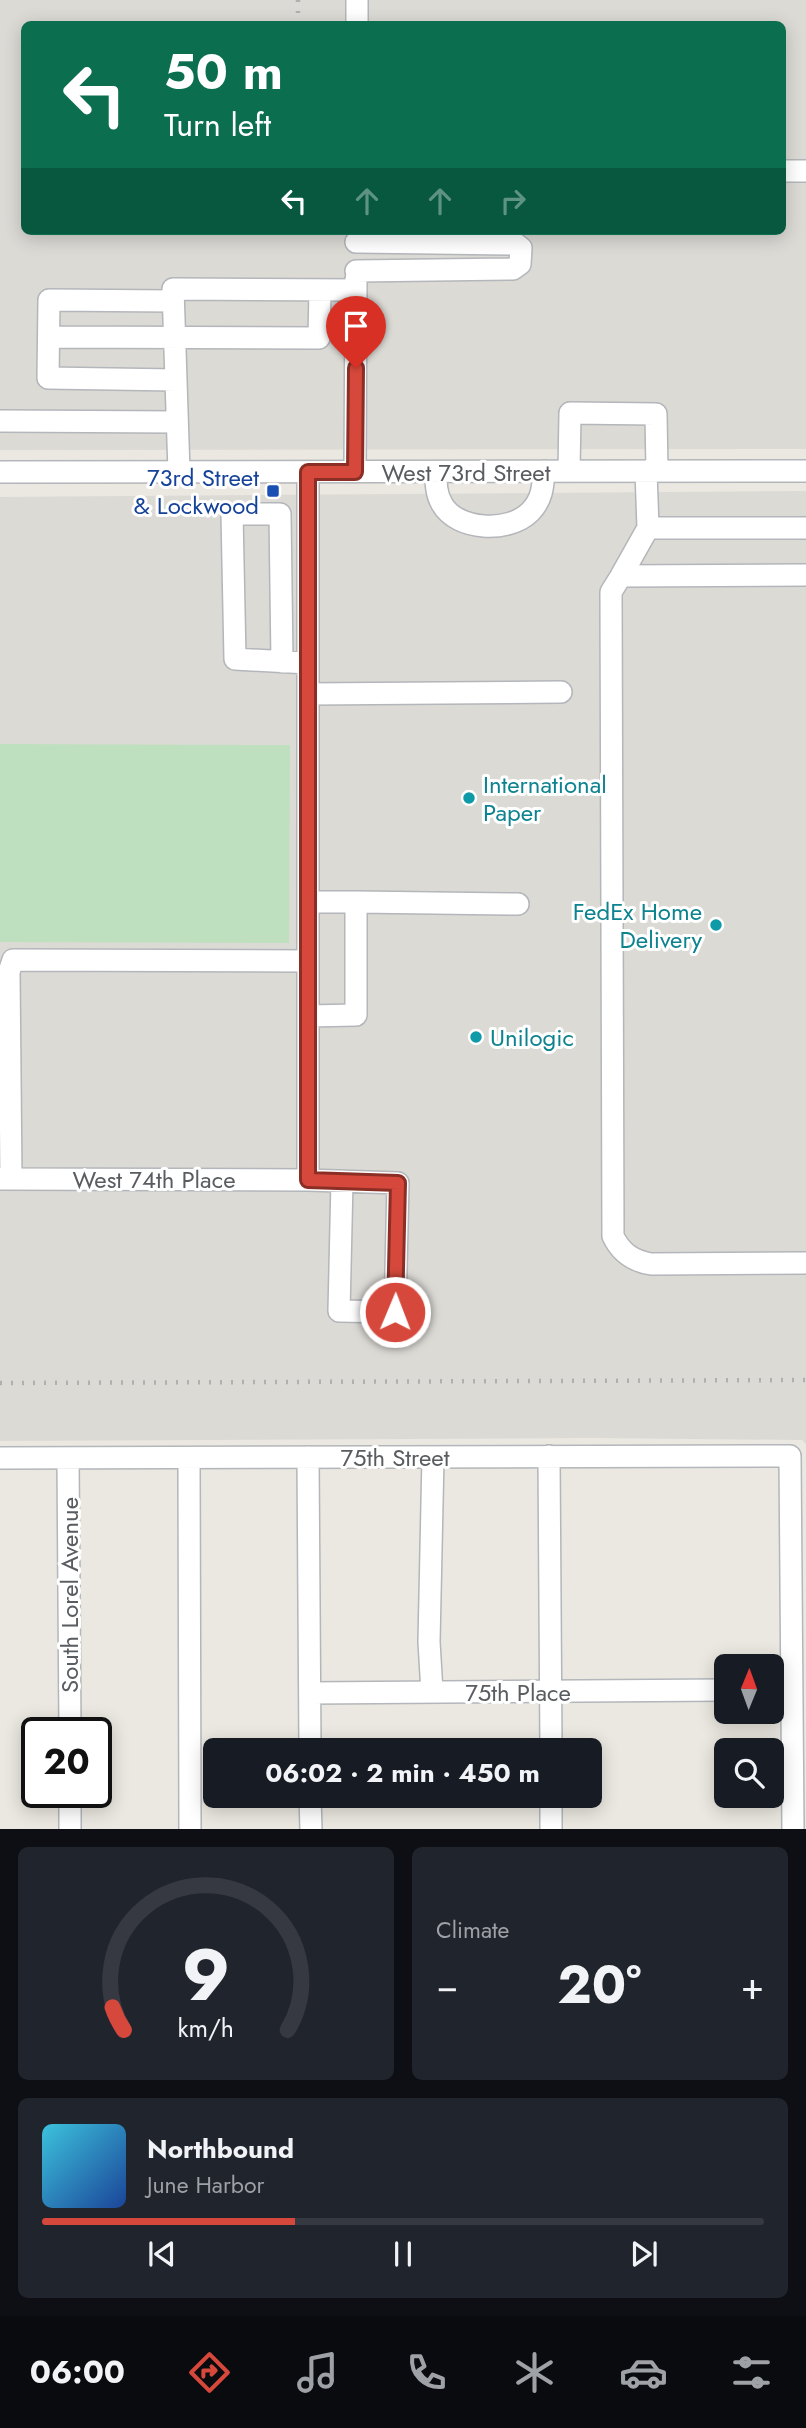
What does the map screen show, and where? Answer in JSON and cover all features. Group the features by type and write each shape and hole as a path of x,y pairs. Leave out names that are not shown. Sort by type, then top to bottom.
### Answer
{"street":[{"path":"357,0 357,21"},
{"path":"786,171 806,171"},
{"path":"178,472 173,289 320,290 356,281 513,270 520,264 521,248 516,244 356,237 356,281 355,472"},
{"path":"49,337 319,338 320,290"},
{"path":"173,301 49,300 48,378 175,380"},
{"path":"569,471 570,413 656,414 648,528 611,592 613,1236 618,1247 632,1259 651,1264 806,1263"},
{"path":"0,421 177,422"},
{"path":"436,472 438,495 448,513 467,523 488,525 510,523 528,514 542,492 544,471"},
{"name":"West 73rd Street","path":"0,472 806,471"},
{"path":"308,472 308,1180"},
{"path":"282,662 280,514 232,514 235,659 282,662 308,663"},
{"path":"648,528 806,528"},
{"path":"621,576 806,575"},
{"path":"308,694 561,692"},
{"path":"309,902 518,904"},
{"path":"309,1016 356,1015 356,902"},
{"path":"5,1179 9,972 13,960 308,961"},
{"name":"West 74th Place","path":"5,1179 308,1180 342,1181 398,1183 395,1312 339,1311 342,1181"},
{"name":"75th Street","path":"0,1458 790,1456 783,1654"},
{"path":"308,1457 310,1738"},
{"path":"432,1692 429,1642 433,1457"},
{"path":"549,1457 551,1738"},
{"name":"South Lorel Avenue","path":"68,1458 70,1717"},
{"path":"189,1458 190,1829"},
{"name":"75th Place","path":"310,1693 714,1690"},
{"path":"784,1715 793,1829"},
{"path":"70,1808 70,1829"},
{"path":"310,1808 311,1829"},
{"path":"551,1808 551,1829"}],"shaded area":[{"path":"0,0 806,0 806,449 0,450"},
{"path":"806,491 806,1444 802,1440 595,1438 0,1441 0,497"}],"green space":[{"path":"0,744 290,745 289,943 0,942"}],"railway":[{"path":"298,0 298,21"},
{"path":"0,1383 806,1380"}],"place":[{"name":"73rd Street & Lockwood","path":"273,491"},
{"name":"International Paper","path":"469,798"},
{"name":"FedEx Home Delivery","path":"716,925"},
{"name":"Unilogic","path":"476,1037"}],"route":[{"path":"356,368 355,472 308,472 308,1180 398,1183 395,1312"}]}
